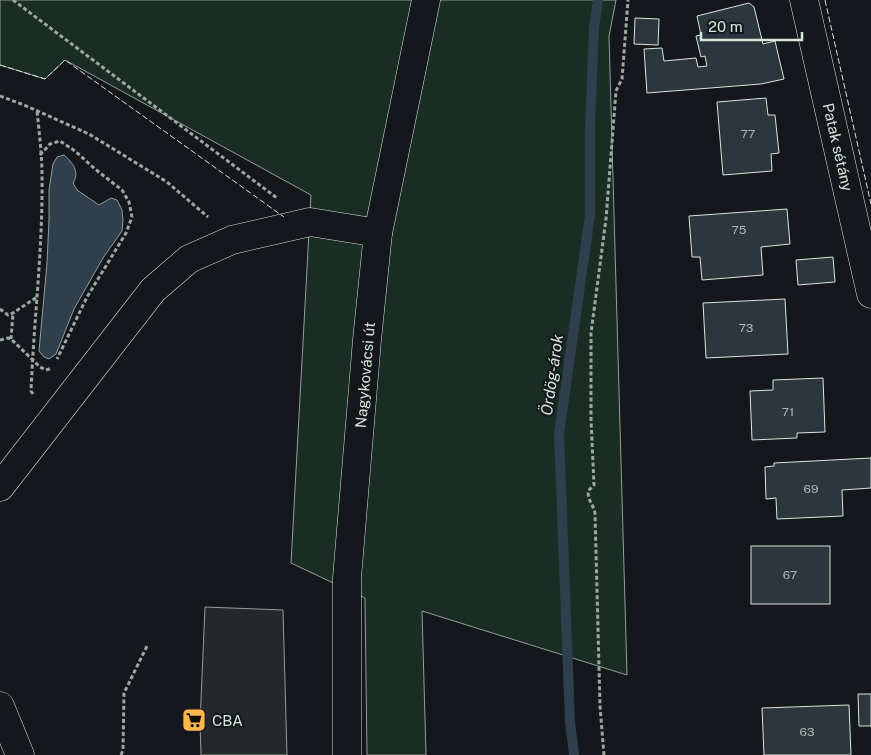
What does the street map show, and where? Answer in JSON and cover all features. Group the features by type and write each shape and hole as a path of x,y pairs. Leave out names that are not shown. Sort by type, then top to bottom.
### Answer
{"street":[{"name":"Nagykovácsi út","path":"348,755 347,578 378,233 426,0"},
{"name":"Patak sétány","path":"804,0 870,289"},
{"path":"0,487 153,290 189,259 232,240 310,222 378,233"},
{"path":"0,706 20,755"}],"path":[{"path":"13,0 310,222"},
{"path":"604,755 600,706 595,513 594,507 588,498 588,491 594,485 591,419 591,333 606,219 616,90 622,79 628,0"},
{"path":"0,96 37,110 89,134 166,182 232,240"},
{"path":"37,110 42,174 42,214 31,391 34,398 53,418"},
{"path":"40,155 50,144 60,141 75,150 95,169 122,190 129,202 132,217 126,233 87,297 57,359"},
{"path":"0,309 8,315 38,297"},
{"path":"13,313 11,338 40,367 46,370 53,368 50,375"},
{"path":"0,340 11,338"},
{"path":"121,755 123,750 124,693 147,646"}],"green space":[{"path":"0,0 616,0 609,36 627,675 422,611 426,755 367,755 365,598 291,563 311,195 65,60 45,79 0,65"}],"shaded area":[{"path":"205,607 283,610 287,755 201,755 200,723"}],"water":[{"path":"64,155 76,171 73,183 77,190 99,205 111,198 117,200 122,210 123,220 122,231 103,258 74,309 56,354 49,359 44,357 39,351 47,263 49,190 53,164 57,157"}],"building":[{"path":"749,3 754,7 763,44 775,41 784,79 761,84 647,93 644,49 662,48 664,61 696,58 698,67 707,66 705,56 701,57 696,36 701,35 697,16"},
{"path":"635,18 659,19 658,45 634,44"},
{"path":"766,98 768,115 775,115 779,153 771,154 772,171 723,175 717,102"},
{"path":"787,209 790,244 761,247 763,275 702,280 700,257 692,257 689,216"},
{"path":"833,257 835,282 798,285 796,260"},
{"path":"785,299 788,354 706,358 703,303"},
{"path":"823,378 825,432 797,433 797,438 752,440 750,391 773,390 773,380"},
{"path":"871,458 871,488 842,490 843,516 777,519 776,498 766,499 765,467 774,466 774,463"},
{"path":"751,546 830,546 830,604 751,604"},
{"path":"858,694 871,694 871,726 859,726"},
{"path":"849,705 851,755 764,755 762,708"}],"waterway":[{"name":"Ördög-árok","path":"574,755 570,722 559,434 590,215 590,129 594,28 598,0"}],"fence":[{"path":"825,0 871,204"},
{"path":"0,65 45,79 65,60 284,217"}],"place":[{"name":"CBA","path":"194,720"}]}
